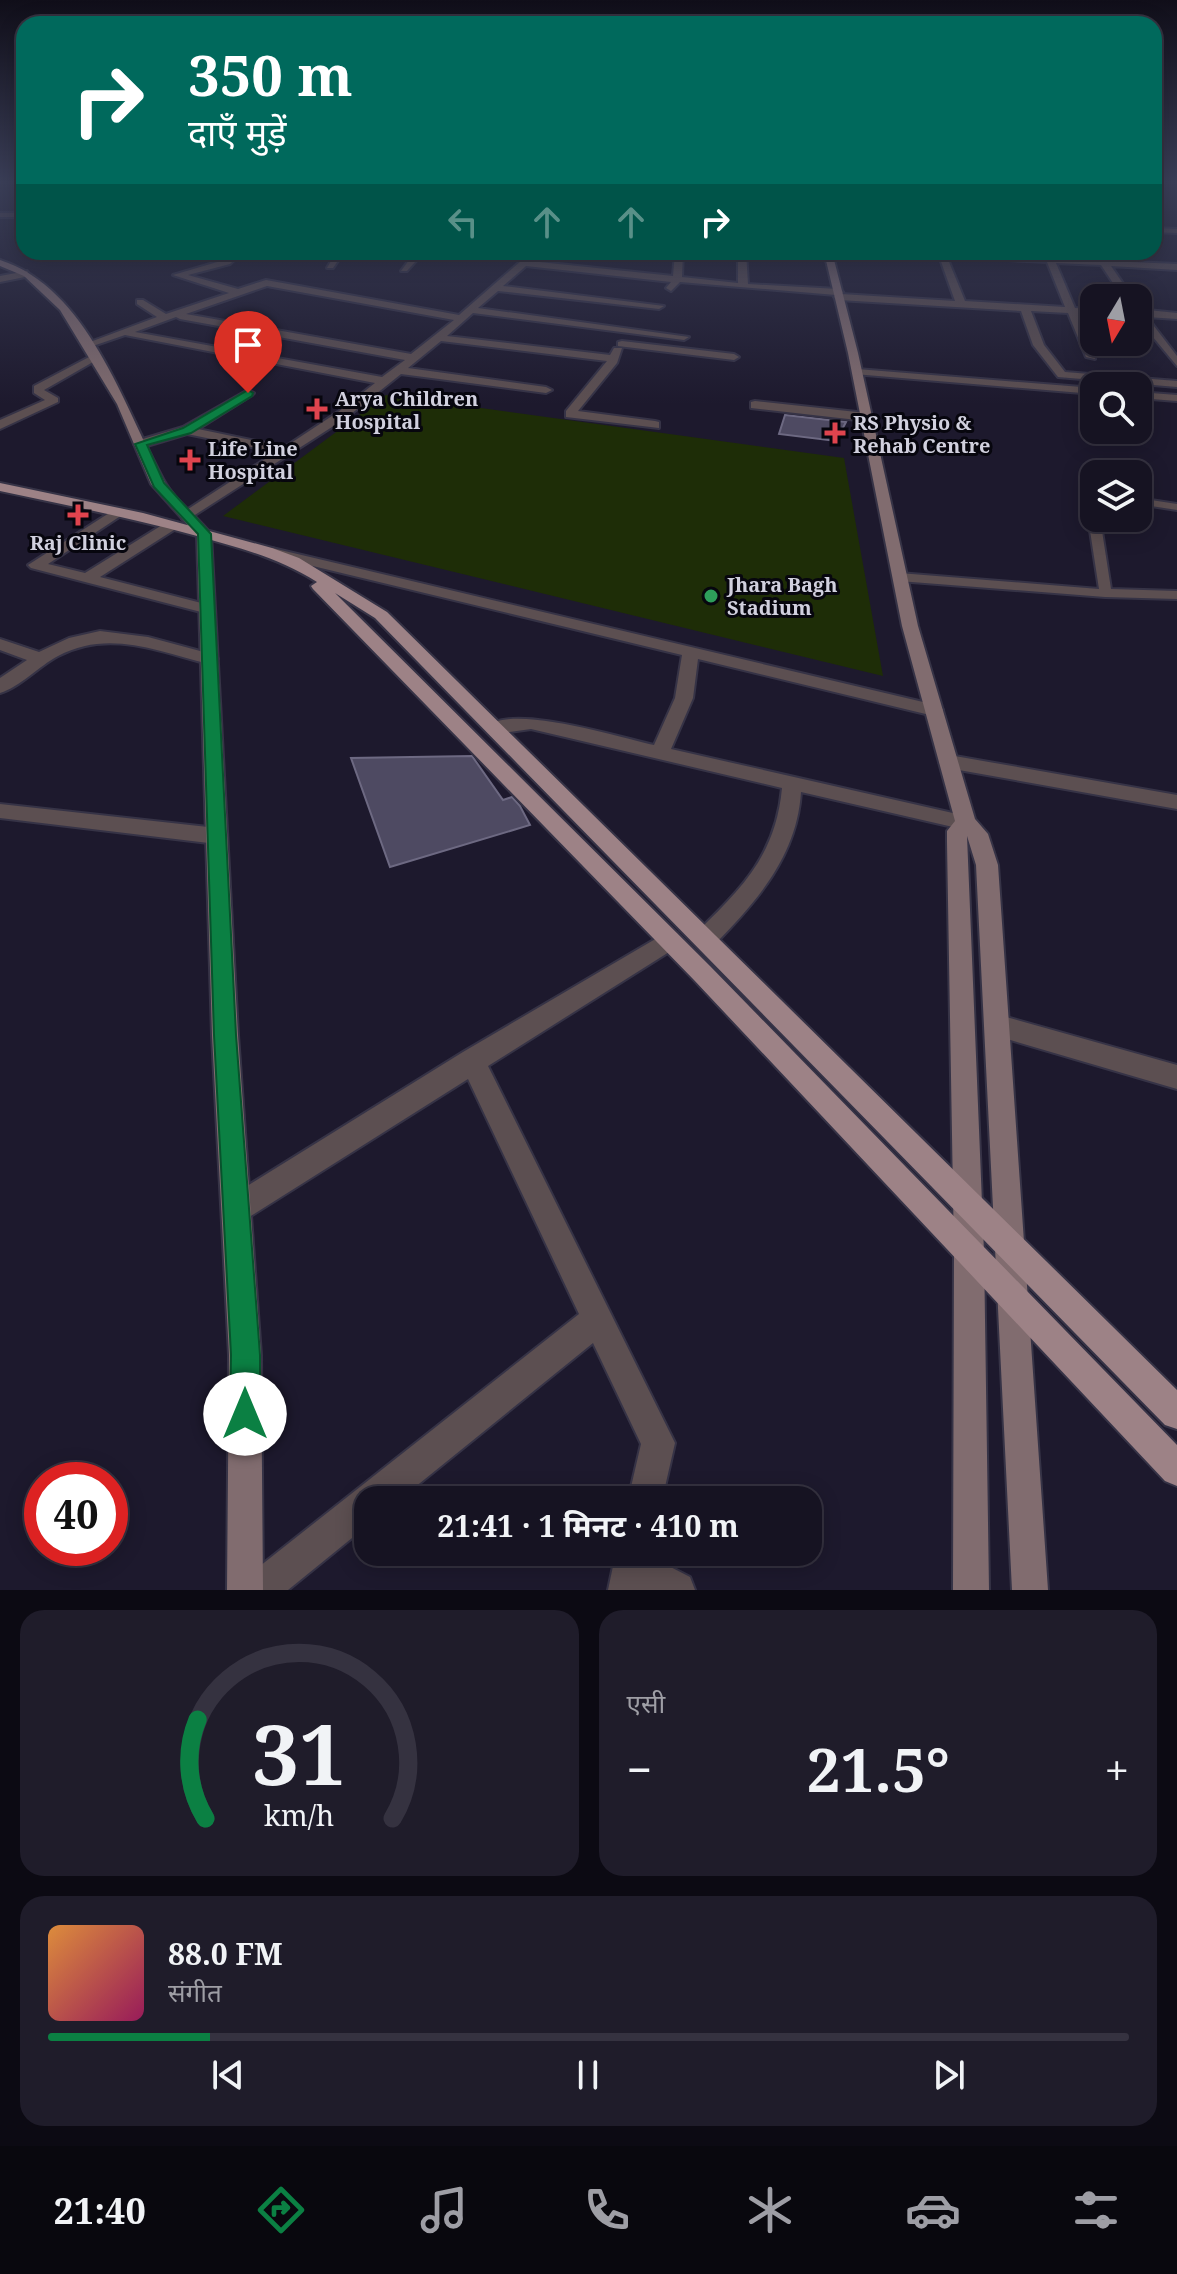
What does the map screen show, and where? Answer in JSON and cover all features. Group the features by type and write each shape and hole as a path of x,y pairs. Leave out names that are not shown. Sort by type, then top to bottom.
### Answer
{"main road":[{"path":"0,480 104,504 172,525 196,525 294,561 381,615 1177,1413"},
{"path":"0,487 143,517"},
{"path":"294,561 669,940 1177,1469"}],"street":[{"path":"229,260 178,275 240,293"},
{"path":"330,266 334,260"},
{"path":"404,269 412,260"},
{"path":"196,525 287,451 342,415 439,338 526,260"},
{"path":"546,260 743,287 1080,311"},
{"path":"643,332 677,280 678,260"},
{"path":"742,260 743,287"},
{"path":"830,260 857,372 899,577 966,823"},
{"path":"944,260 961,304"},
{"path":"1091,357 1050,260 1177,267"},
{"path":"0,263 27,274 64,308 123,404 158,484 196,525 207,609 245,1355 245,1590"},
{"path":"1104,263 1118,284"},
{"path":"0,279 27,274"},
{"path":"87,345 266,283 466,314 684,337"},
{"path":"496,288 659,306"},
{"path":"140,302 171,317 414,358"},
{"path":"1025,308 1038,344 1053,368 1062,375 1177,384"},
{"path":"1152,315 1177,316"},
{"path":"629,330 614,359 570,414 655,425"},
{"path":"1152,332 1177,363"},
{"path":"124,333 385,381"},
{"path":"286,344 298,337"},
{"path":"439,338 614,359"},
{"path":"622,344 734,357"},
{"path":"261,358 273,351"},
{"path":"0,425 54,400 38,388 95,358"},
{"path":"398,370 546,390"},
{"path":"140,444 187,430 248,393"},
{"path":"755,405 866,417"},
{"path":"187,430 287,451"},
{"path":"117,512 36,565 207,609"},
{"path":"88,578 172,525"},
{"path":"267,551 934,710"},
{"path":"0,687 42,659 88,638 116,637 209,659"},
{"path":"0,644 42,659"},
{"path":"660,753 684,698 691,651"},
{"path":"495,728 531,723 966,823 978,834 987,865 999,1026 1030,1590"},
{"path":"949,762 1177,802"},
{"path":"706,938 769,869 787,830 792,783"},
{"path":"0,811 217,836"},
{"path":"966,823 957,831 957,842 969,1252 971,1590"},
{"path":"236,1209 669,940"},
{"path":"999,1026 1177,1077"},
{"path":"472,1060 658,1443 648,1486"},
{"path":"390,1486 598,1319"},
{"path":"259,1590 354,1515"},
{"path":"630,1569 677,1590"}],"lane":[{"path":"857,372 1080,390"},
{"path":"1152,396 1177,398"},
{"path":"1152,503 1177,507"},
{"path":"1096,532 1105,568 1105,593"},
{"path":"899,577 1105,593 1177,595"}],"green space":[{"name":"Jhara Bagh Stadium","path":"386,395 844,458 883,676 223,516"}],"building":[{"path":"785,415 846,422 836,441 779,434"},
{"path":"472,756 503,800 512,797 530,825 390,867 351,758"}],"place":[{"name":"Arya Children Hospital","path":"317,409"},
{"name":"RS Physio & Rehab Centre","path":"835,433"},
{"name":"Life Line Hospital","path":"190,460"},
{"name":"Raj Clinic","path":"78,515"},
{"name":"Jhara Bagh Stadium","path":"711,596"}],"route":[{"path":"245,1414 245,1355 225,1035 204,534 158,484 140,444 187,430 248,393"}]}
